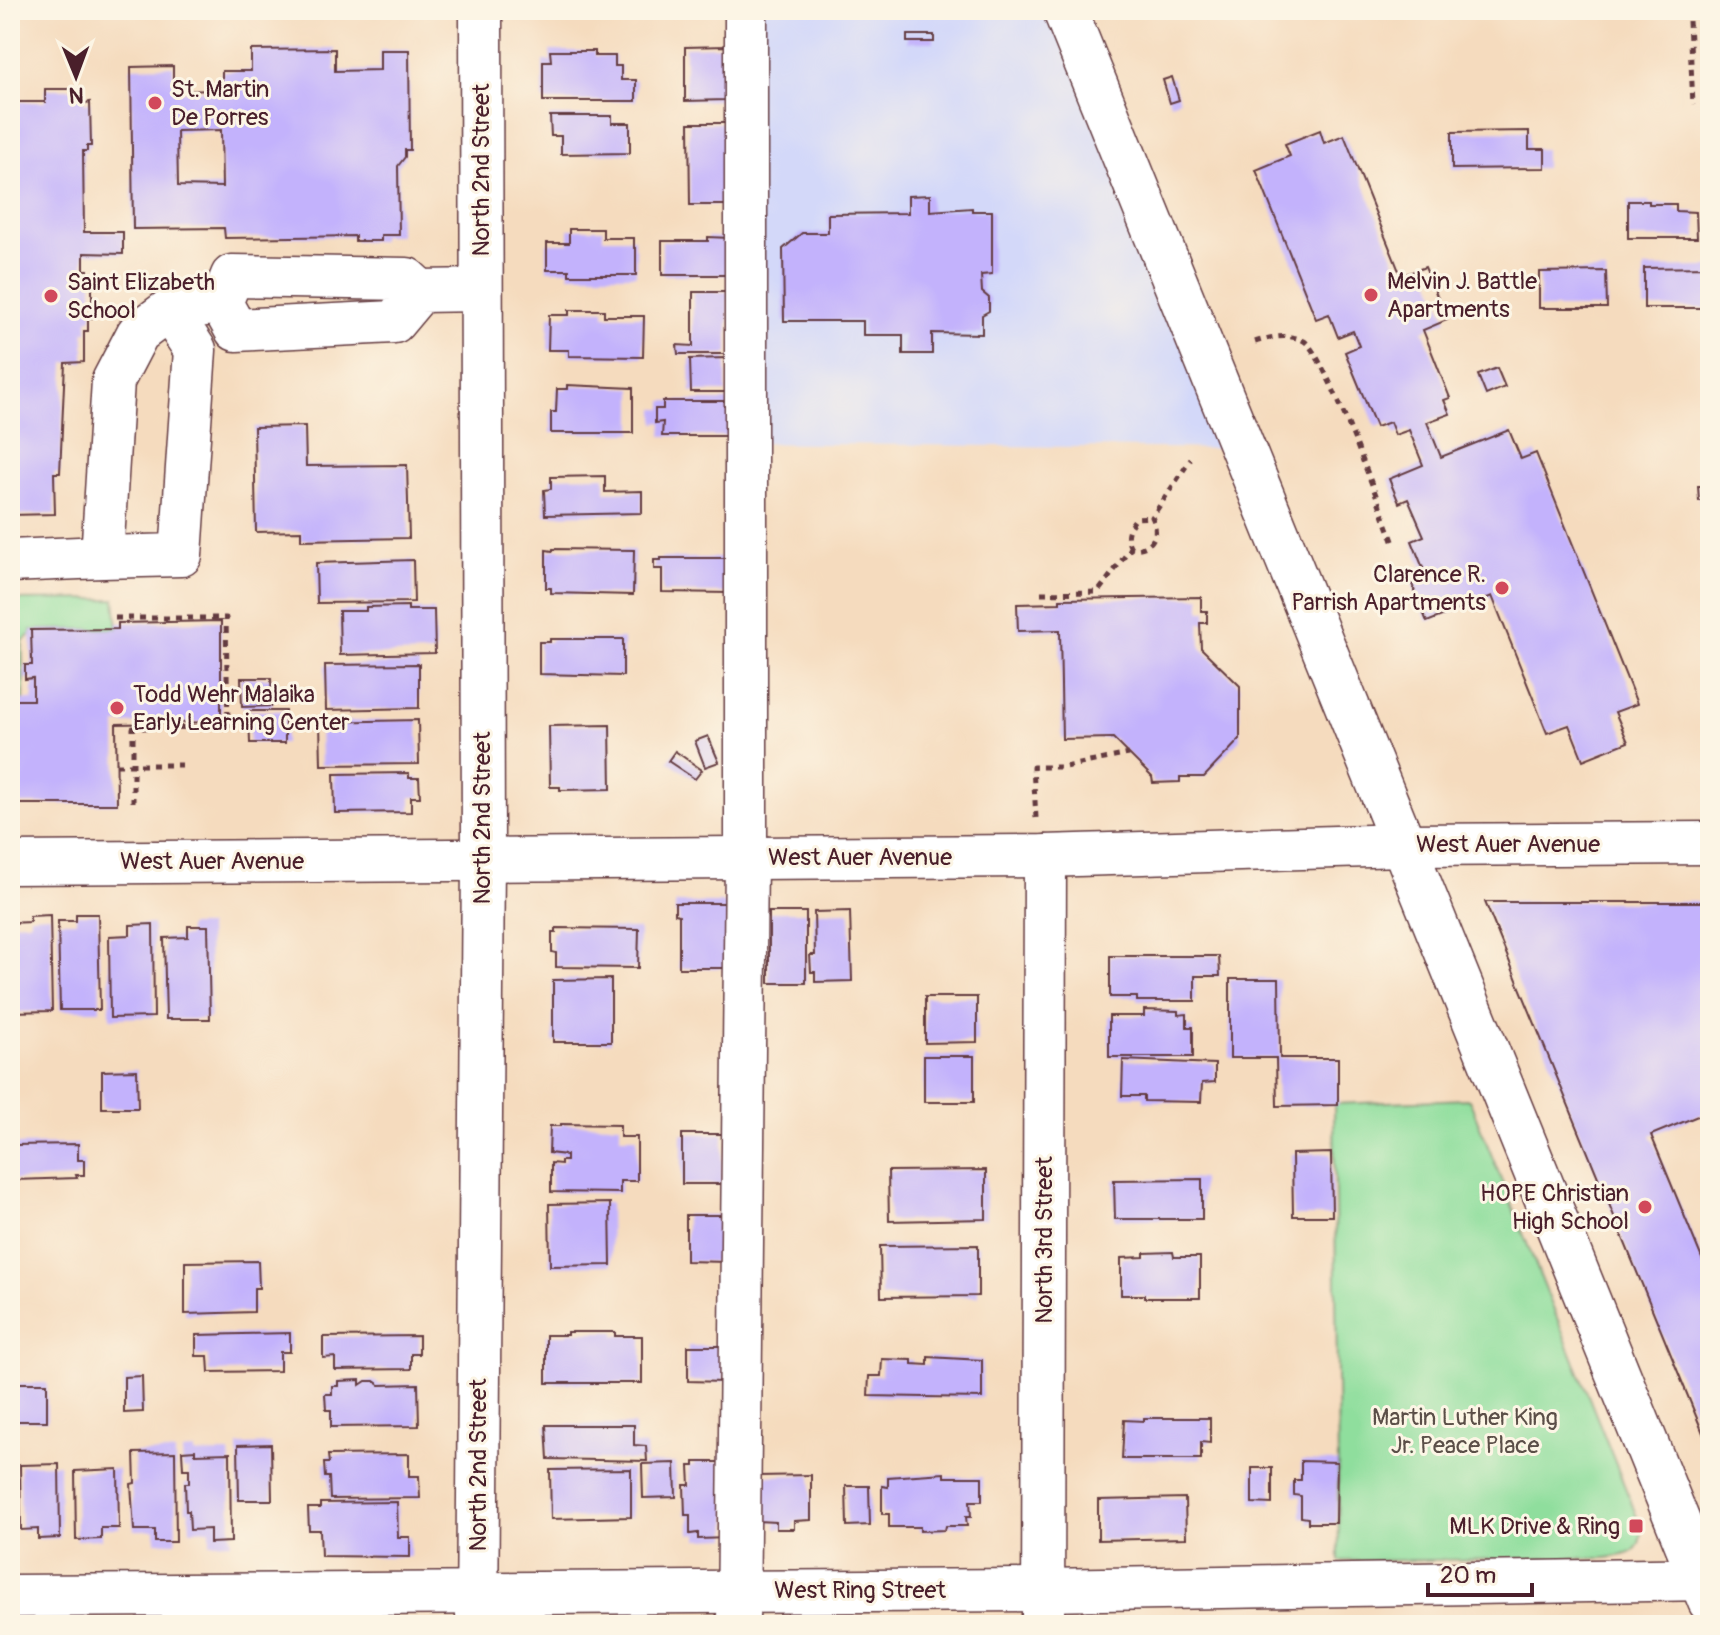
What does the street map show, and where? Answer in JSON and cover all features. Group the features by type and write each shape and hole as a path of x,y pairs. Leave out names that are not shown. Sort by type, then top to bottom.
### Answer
{"main road":[{"path":"1065,10 1402,845 1707,1586"}],"street":[{"name":"North 2nd Street","path":"477,1609 483,859 481,10"},
{"path":"738,1608 746,858 746,10"},
{"path":"102,557 113,381 138,333 169,310 221,303 232,276 407,279 420,291 481,290"},
{"path":"10,561 181,555 195,350 169,310"},
{"name":"West Auer Avenue","path":"10,863 746,858 1041,840 1402,845 1710,843"},
{"name":"North 3rd Street","path":"1041,840 1043,1607"},
{"name":"West Ring Street","path":"10,1596 477,1609 1043,1607 1707,1586"}],"path":[{"path":"1689,21 1693,105"},
{"path":"1255,342 1271,337 1306,342 1325,370 1395,546"},
{"path":"1152,517 1191,459"},
{"path":"1131,548 1141,549 1150,545 1156,525 1152,517"},
{"path":"1131,548 1126,539 1127,530 1136,518 1152,517"},
{"path":"1041,593 1098,592 1131,548"},
{"path":"115,618 226,618 228,727 133,728 133,802"},
{"path":"1041,840 1033,767 1065,767 1129,754"},
{"path":"116,765 185,765"}],"shaded area":[{"path":"746,10 1065,10 1242,449 746,443"}],"green space":[{"path":"115,599 118,629 31,630 23,641 24,700 14,701 14,716 10,716 10,600"},
{"name":"Martin Luther King Jr. Peace Place","path":"1469,1099 1641,1527 1639,1543 1627,1554 1606,1558 1339,1561 1334,1104"}],"building":[{"path":"907,35 934,35 934,42 907,42"},
{"path":"726,46 727,100 685,101 685,47"},
{"path":"335,49 335,71 380,70 380,50 409,50 410,150 405,150 405,157 398,166 399,235 381,235 381,241 355,241 355,236 225,238 224,228 133,229 131,67 173,66 173,91 222,90 222,71 251,71 251,50","holes":["221,130 222,187 178,186 177,131"]},
{"path":"550,51 595,51 595,56 615,56 615,66 621,66 621,80 636,80 636,101 543,101 543,61 551,61"},
{"path":"1172,77 1179,100 1170,103 1163,80"},
{"name":"Saint Elizabeth School","path":"45,89 83,89 85,103 90,102 91,146 83,151 84,232 123,232 123,254 84,253 84,270 92,275 92,318 88,318 88,331 84,331 84,362 65,363 60,473 54,473 55,514 10,515 10,102 45,102"},
{"path":"550,116 612,116 612,123 630,123 630,153 561,154 561,136 551,136"},
{"path":"689,123 725,123 726,205 690,205"},
{"path":"1320,130 1324,143 1344,135 1401,276 1425,267 1447,320 1423,330 1450,398 1444,400 1450,414 1427,422 1441,457 1509,430 1521,459 1536,453 1637,704 1615,712 1628,742 1583,760 1569,725 1547,733 1492,596 1427,622 1410,579 1425,573 1412,541 1424,536 1408,499 1399,503 1389,479 1423,465 1409,430 1395,435 1390,422 1376,427 1345,352 1359,346 1353,331 1338,337 1329,314 1316,319 1256,170 1290,156 1285,144"},
{"path":"1529,131 1529,149 1545,149 1545,168 1452,169 1452,132"},
{"path":"930,195 930,211 972,208 972,211 992,211 992,274 981,275 982,292 989,298 989,311 982,315 982,334 932,333 932,354 903,354 903,335 863,335 863,321 784,321 783,249 802,233 828,233 828,214 908,213 908,196"},
{"path":"1628,201 1676,204 1676,211 1696,212 1697,238 1628,238"},
{"path":"569,229 603,229 603,238 634,238 636,275 569,275 569,270 547,270 547,243 569,243"},
{"path":"708,237 730,238 729,275 662,275 662,241 708,241"},
{"path":"1710,267 1710,308 1644,308 1644,268"},
{"path":"1606,271 1607,308 1539,308 1539,272"},
{"path":"693,292 728,292 728,354 678,354 677,345 693,346"},
{"path":"569,310 604,310 604,316 644,316 643,357 569,356 569,350 548,350 549,315 569,315"},
{"path":"726,358 726,392 691,392 690,359"},
{"path":"1497,368 1505,387 1486,395 1478,375"},
{"path":"567,385 633,388 633,433 551,433 551,412 556,412 557,389 567,389"},
{"path":"663,401 731,401 731,436 662,436 663,422 655,423 655,409 663,409"},
{"path":"305,426 306,466 407,465 409,538 301,540 301,531 256,532 254,427"},
{"path":"605,476 605,492 642,491 642,513 545,515 544,490 551,489 551,477"},
{"path":"1704,476 1710,476 1710,521 1705,521 1704,501 1699,501 1698,486 1704,486"},
{"path":"546,550 634,550 633,595 551,593 551,588 546,588"},
{"path":"730,558 729,593 662,592 662,569 654,569 654,560"},
{"path":"413,560 414,602 317,603 316,563"},
{"path":"1201,597 1201,611 1207,611 1207,623 1200,623 1201,648 1240,686 1240,739 1204,777 1180,777 1180,782 1153,783 1152,777 1113,738 1062,739 1060,630 1018,631 1017,604 1060,603 1060,599"},
{"path":"408,606 408,610 434,610 435,653 340,655 339,611"},
{"name":"Todd Wehr Malaika Early Learning Center","path":"221,621 221,722 116,724 117,804 10,804 10,716 14,716 13,700 33,700 33,678 25,679 25,665 32,665 31,630 118,629 118,623"},
{"path":"550,639 623,639 623,676 539,674 539,642 550,642"},
{"path":"419,664 419,708 326,710 325,665"},
{"path":"241,678 271,678 272,706 242,707"},
{"path":"249,711 285,711 285,743 250,743"},
{"path":"418,720 419,764 321,765 320,722"},
{"path":"610,725 611,789 560,790 560,787 550,787 549,726"},
{"path":"708,736 719,762 705,767 695,741"},
{"path":"675,751 702,770 695,779 668,761"},
{"path":"409,773 409,778 419,778 420,797 411,797 411,812 335,813 334,774"},
{"name":"HOPE Christian High School","path":"1485,902 1710,902 1710,1111 1651,1135 1710,1278 1710,1450"},
{"path":"675,903 728,903 728,968 679,968 679,915 675,914"},
{"path":"850,911 852,981 815,982 810,955 815,955 814,912"},
{"path":"769,912 806,912 806,983 769,983"},
{"path":"76,914 98,914 100,1010 60,1010 58,921 76,921"},
{"path":"50,915 52,1011 12,1012 10,923 30,922 30,916"},
{"path":"153,924 154,1017 110,1018 109,936 130,935 130,925"},
{"path":"188,926 208,926 210,1019 166,1019 164,938 188,937"},
{"path":"556,928 639,929 638,968 556,967 552,932 556,932"},
{"path":"1110,956 1219,956 1220,976 1195,976 1195,1001 1137,1001 1137,997 1110,997"},
{"path":"611,979 611,1042 553,1042 553,980"},
{"path":"1230,979 1279,979 1280,1058 1338,1058 1338,1105 1277,1106 1276,1058 1230,1058"},
{"path":"925,997 977,997 977,1042 925,1043"},
{"path":"1144,1010 1187,1014 1187,1027 1193,1027 1193,1057 1109,1057 1109,1016 1144,1016"},
{"path":"924,1056 974,1056 974,1102 924,1102"},
{"path":"1123,1060 1215,1064 1215,1082 1202,1083 1201,1102 1144,1101 1144,1096 1122,1096"},
{"path":"137,1070 138,1108 102,1108 102,1071"},
{"path":"620,1125 620,1137 637,1137 637,1181 620,1181 620,1193 551,1192 551,1163 561,1164 561,1161 566,1161 566,1155 549,1153 550,1126"},
{"path":"682,1134 723,1134 722,1184 682,1184"},
{"path":"78,1144 78,1160 84,1160 84,1175 76,1175 77,1178 14,1180 13,1167 10,1167 10,1146"},
{"path":"1331,1153 1332,1216 1293,1216 1292,1154"},
{"path":"986,1170 986,1219 889,1221 888,1171"},
{"path":"1202,1179 1202,1219 1115,1219 1114,1180"},
{"path":"610,1203 611,1265 550,1266 549,1204"},
{"path":"686,1215 726,1215 726,1262 686,1261"},
{"path":"978,1245 978,1296 881,1297 880,1246"},
{"path":"1173,1252 1174,1257 1200,1257 1200,1298 1121,1295 1121,1258"},
{"path":"258,1261 259,1288 254,1288 254,1312 185,1314 185,1262"},
{"path":"567,1332 615,1332 615,1336 642,1336 642,1383 546,1383 546,1335 567,1335"},
{"path":"290,1333 290,1352 280,1352 280,1371 209,1372 208,1356 196,1356 196,1335"},
{"path":"419,1336 419,1354 411,1354 411,1369 335,1370 335,1357 323,1358 323,1337"},
{"path":"688,1346 725,1346 724,1382 688,1381"},
{"path":"928,1357 982,1360 982,1398 868,1396 869,1376 881,1376 882,1359 912,1360 912,1364 928,1365"},
{"path":"142,1376 143,1412 124,1413 124,1377"},
{"path":"360,1380 360,1385 366,1381 380,1385 418,1384 419,1426 331,1427 331,1410 326,1410 325,1394 332,1394 332,1386 338,1386 338,1381"},
{"path":"11,1383 47,1383 47,1421 12,1421"},
{"path":"1144,1418 1210,1418 1210,1443 1201,1442 1201,1459 1122,1459 1124,1420 1144,1421"},
{"path":"546,1425 634,1425 634,1445 646,1446 647,1461 548,1459"},
{"path":"271,1444 272,1500 239,1500 238,1445"},
{"path":"195,1450 195,1454 230,1453 231,1542 210,1543 210,1529 190,1530 185,1483 189,1483 189,1469 183,1469 182,1451"},
{"path":"175,1452 176,1542 155,1542 155,1530 134,1530 131,1484 135,1483 134,1453"},
{"path":"409,1454 409,1476 419,1476 420,1498 330,1499 329,1477 325,1477 324,1463 329,1463 328,1455"},
{"path":"1301,1461 1337,1462 1336,1523 1308,1523 1308,1518 1301,1517 1301,1496 1294,1495 1294,1480 1301,1480"},
{"path":"694,1462 726,1462 728,1538 698,1539 698,1533 690,1534 690,1515 685,1515 684,1485 690,1485 689,1466 694,1466"},
{"path":"675,1463 676,1497 643,1498 642,1464"},
{"path":"59,1464 60,1538 38,1539 38,1529 21,1530 20,1465"},
{"path":"1252,1468 1272,1468 1272,1504 1252,1503"},
{"path":"118,1469 119,1528 101,1528 101,1539 76,1540 75,1471"},
{"path":"631,1469 631,1517 551,1519 550,1470"},
{"path":"944,1473 944,1477 982,1477 982,1501 970,1501 971,1517 966,1517 967,1526 920,1531 920,1527 889,1527 889,1514 882,1514 882,1486 888,1487 888,1477"},
{"path":"811,1475 811,1520 794,1521 794,1529 776,1529 776,1522 758,1521 758,1476"},
{"path":"846,1486 869,1486 870,1525 847,1526"},
{"path":"1185,1498 1186,1538 1098,1540 1098,1500"},
{"path":"397,1502 398,1537 410,1537 410,1557 321,1556 320,1530 309,1530 308,1508 320,1508 320,1503"}],"place":[{"name":"St. Martin De Porres","path":"155,103"},
{"name":"Melvin J. Battle Apartments","path":"1371,295"},
{"name":"Saint Elizabeth School","path":"51,296"},
{"name":"Clarence R. Parrish Apartments","path":"1502,588"},
{"name":"Todd Wehr Malaika Early Learning Center","path":"117,708"},
{"name":"HOPE Christian High School","path":"1645,1207"},
{"name":"MLK Drive & Ring","path":"1636,1526"}]}
